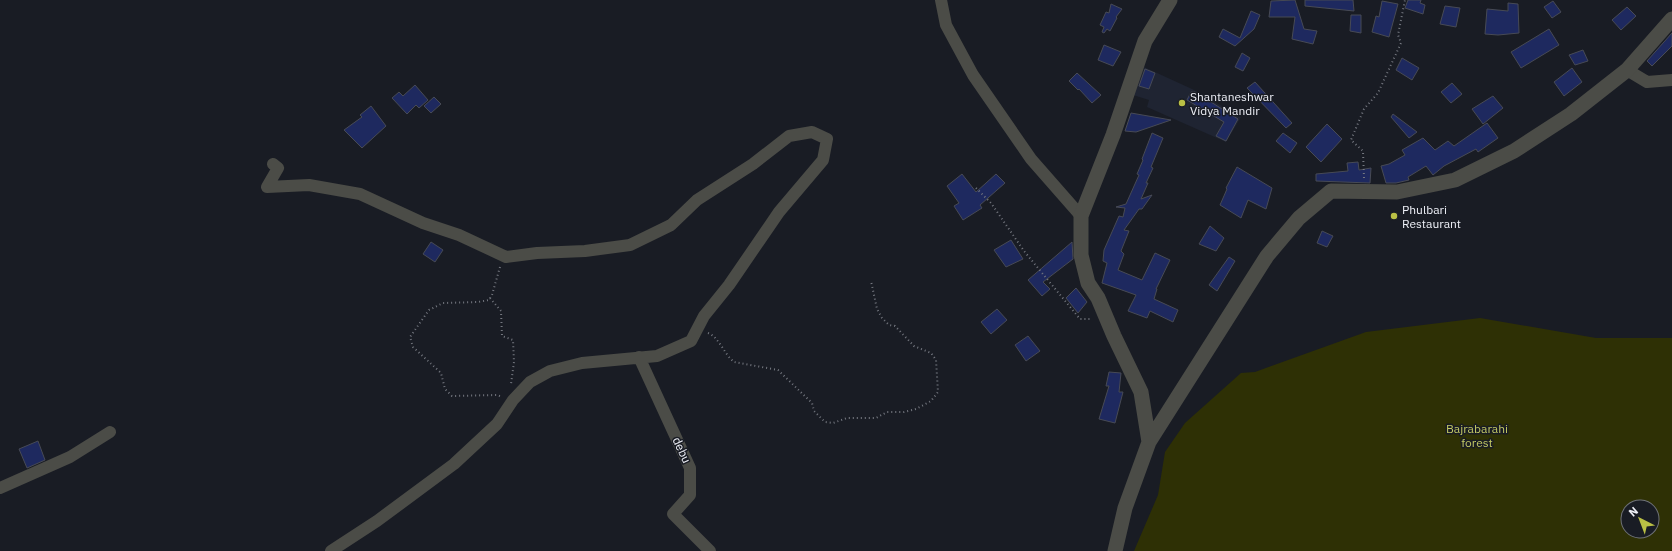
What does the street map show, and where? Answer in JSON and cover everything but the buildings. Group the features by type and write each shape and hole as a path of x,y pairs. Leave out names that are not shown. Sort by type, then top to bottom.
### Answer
{"street":[{"path":"941,0 946,26 973,75 1031,159 1081,216"},
{"path":"1149,442 1142,392 1114,336 1098,298 1088,283 1081,256 1081,216 1113,135 1145,41 1170,0"},
{"path":"1115,551 1125,508 1149,442 1267,256 1294,223 1331,191 1397,192 1455,180 1514,151 1571,114 1627,70 1672,19"},
{"path":"1627,70 1647,82 1672,80"},
{"path":"273,164 278,168 267,187 309,185 360,194 423,223 459,235 506,257 538,253 585,252 630,245 671,225 697,200 754,164 789,136 812,132 827,139 823,160 779,212 729,285 704,316 691,340 657,356 582,363 550,371 530,382 511,399 496,424 454,464 377,520 331,551"},
{"name":"debu","path":"639,358 690,468 690,495 673,514 710,551"},
{"path":"0,488 70,457 110,432"}],"path":[{"path":"1365,191 1363,151 1351,140 1364,109 1378,93 1401,43 1398,35 1405,0"},
{"path":"976,188 991,202 1024,251 1080,319 1096,320"},
{"path":"490,298 501,311 502,336 512,340 514,362 511,399 497,395 452,396 445,389 441,373 413,347 410,337 429,310 442,303 478,302 489,300 490,298 492,295 500,265 506,257"},
{"path":"691,340 709,332 713,335 728,358 734,362 778,370 812,403 814,411 825,422 833,423 847,418 876,418 887,412 916,410 931,401 938,392 936,360 931,353 914,346 895,326 889,325 882,318 877,309 871,281"}],"shaded area":[{"name":"Shantaneshwar Vidya Mandir","path":"1144,67 1192,89 1241,117 1226,142 1147,107 1149,100 1133,95"}],"green space":[{"name":"Bajrabarahi forest","path":"1480,318 1596,338 1672,338 1672,551 1134,551 1158,495 1165,452 1185,423 1241,373 1255,372 1366,332"}],"place":[{"name":"Shantaneshwar Vidya Mandir","path":"1182,103"},
{"name":"Phulbari Restaurant","path":"1394,216"}]}
